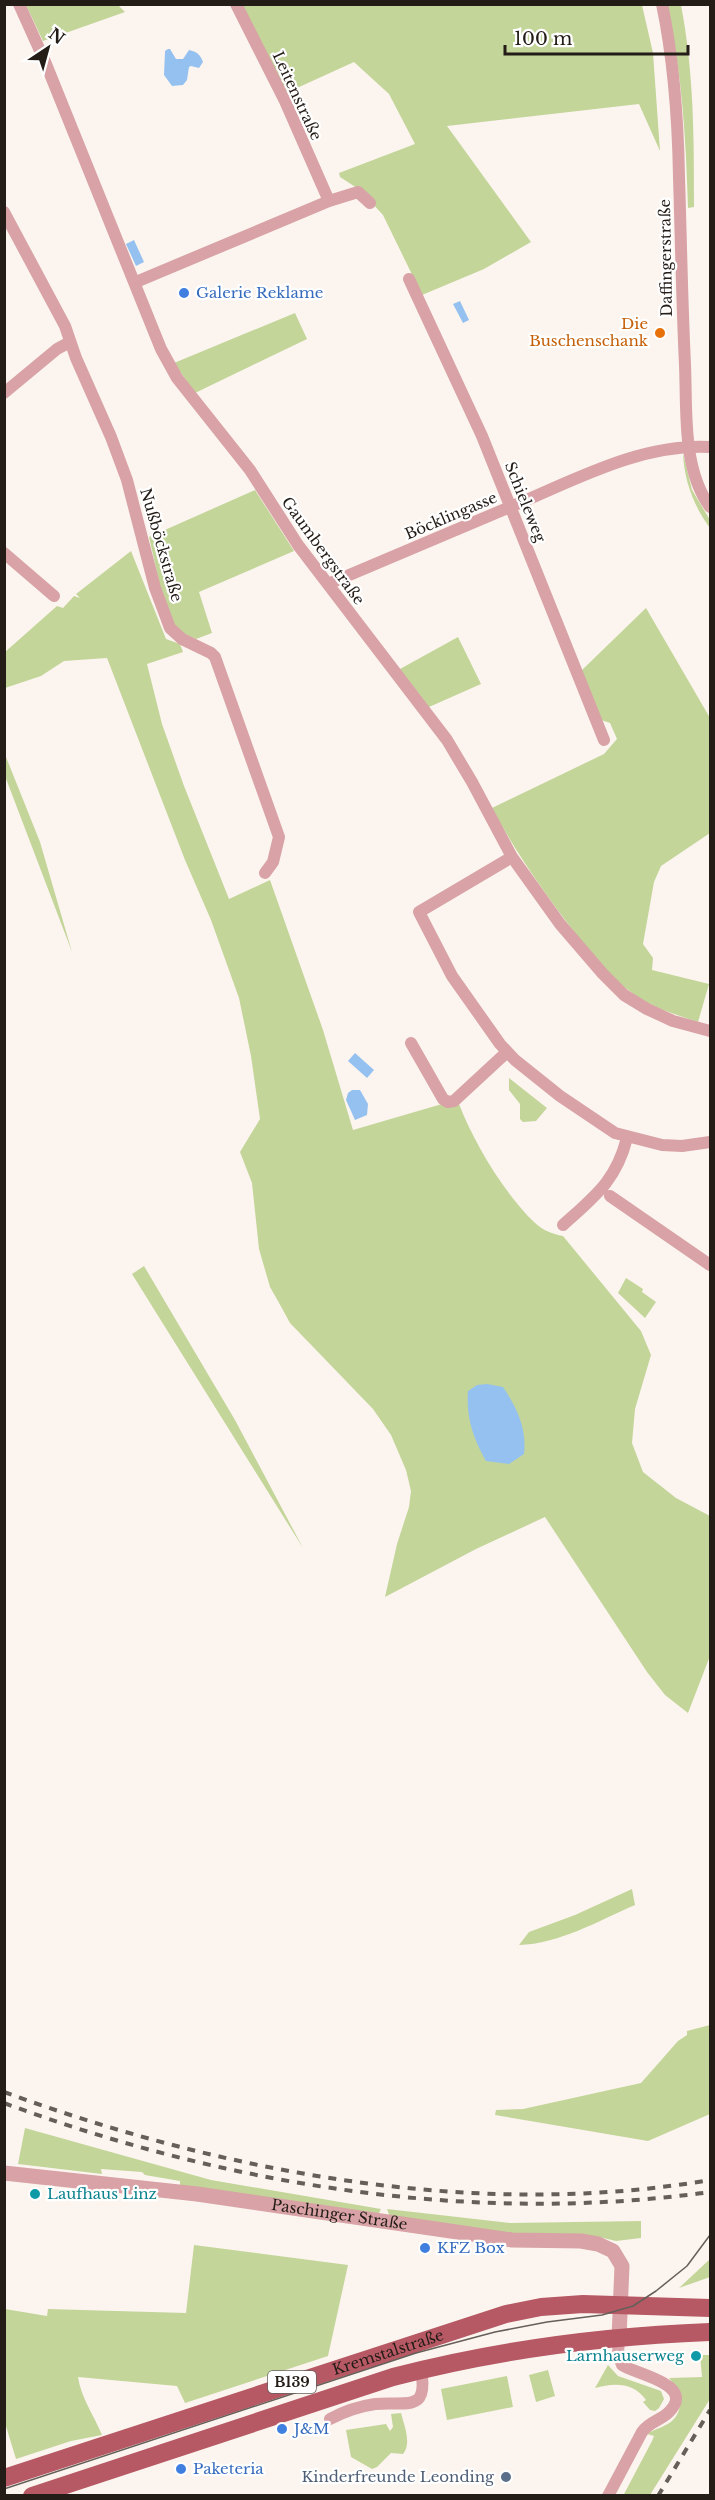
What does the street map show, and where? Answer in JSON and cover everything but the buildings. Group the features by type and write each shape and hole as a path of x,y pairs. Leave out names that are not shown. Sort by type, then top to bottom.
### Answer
{"main road":[{"name":"Kremstalstraße","path":"4,2478 497,2317 562,2305 711,2308"},
{"name":"Kremstalstraße","path":"32,2496 421,2369 501,2353 619,2338 711,2332"}],"street":[{"name":"Gaumbergstraße","path":"19,4 136,282 161,349 177,378 250,470 298,545 447,740 512,858 560,924 622,993 647,1009 673,1021 711,1031"},
{"name":"Leitenstraße","path":"236,4 285,101 329,201"},
{"name":"Daffingerstraße","path":"662,4 675,92 680,270 689,446 698,483 711,507"},
{"path":"136,282 329,201 358,192 369,203"},
{"name":"Nußböckstraße","path":"4,212 65,326 127,480 154,588 170,628 182,639 215,657 279,837 273,862 265,873"},
{"name":"Schieleweg","path":"409,279 482,436 604,740"},
{"path":"4,393 57,349 70,342"},
{"name":"Böcklingasse","path":"327,584 625,461 660,450 689,446 711,447"},
{"path":"4,554 54,596"},
{"path":"512,858 419,912 452,975 507,1052 560,1096 615,1133 627,1138 662,1145 682,1146 711,1142"},
{"path":"411,1043 443,1099 448,1102 454,1101 507,1052"},
{"path":"563,1225 608,1183 617,1167 627,1138"},
{"path":"609,1196 711,1265"},
{"name":"Paschinger Straße","path":"4,2174 197,2194 512,2240 581,2241 598,2244 613,2252 622,2266 621,2306"},
{"path":"608,2496 642,2432 649,2423 669,2412 674,2401 674,2395 667,2384 622,2365 618,2354 621,2306"},
{"path":"330,2419 368,2405 413,2403 421,2397 423,2391 421,2369"}],"green space":[{"path":"26,5 118,5 125,12 43,41"},
{"path":"241,5 642,5 653,53 660,151 639,104 447,126 531,242 484,269 422,295 383,215 360,190 340,177 339,173 415,144 389,94 354,62 286,93"},
{"path":"667,5 681,5 689,56 694,207 688,208 682,106"},
{"path":"295,313 307,339 195,393 174,363"},
{"path":"683,453 692,490 710,520 710,528 691,493 685,473"},
{"path":"255,490 294,551 199,592 212,633 196,639 178,631 160,586 149,537"},
{"path":"131,551 166,639 180,644 183,652 147,664 162,724 184,786 229,899 270,880 323,1030 353,1130 442,1104 459,1104 481,1151 512,1197 537,1225 563,1236 641,1331 651,1355 635,1409 632,1443 643,1472 676,1498 710,1516 710,1656 688,1713 665,1695 647,1672 545,1517 476,1549 385,1597 397,1544 409,1507 411,1491 406,1470 391,1435 373,1409 290,1323 270,1287 259,1249 252,1183 240,1152 260,1119 251,1056 239,998 211,920 185,860 107,658 64,661 41,676 5,688 5,652 57,606 63,608 74,596 80,598 76,594"},
{"path":"646,608 710,718 710,833 661,866 654,882 643,944 653,958 652,970 709,984 698,1022 644,1001 620,984 605,969 540,885 492,808 604,754 617,739 610,723 601,720 581,671"},
{"path":"458,637 481,684 429,707 400,669"},
{"path":"4,752 40,842 72,952 5,776"},
{"path":"509,1078 547,1108 536,1121 523,1122 520,1119 520,1104 509,1090"},
{"path":"144,1266 235,1420 303,1548 132,1274"},
{"path":"626,1278 643,1289 642,1292 656,1302 645,1318 618,1293"},
{"path":"632,1889 635,1905 564,1936 534,1944 519,1945 529,1932 575,1915"},
{"path":"710,2025 710,2114 648,2141 495,2115 496,2110 523,2109 641,2083 678,2041 687,2035 687,2031"},
{"path":"25,2128 211,2180 381,2209 378,2215 180,2186 180,2181 145,2175 142,2172 101,2169 102,2174 18,2164"},
{"path":"387,2209 510,2223 641,2221 641,2238 616,2241 599,2237 508,2234 390,2217"},
{"path":"194,2245 348,2265 328,2356 185,2403 177,2386 78,2377 85,2399 102,2435 71,2441 16,2459 5,2423 5,2309 47,2316 48,2309 186,2313"},
{"path":"710,2259 710,2277 679,2288"},
{"path":"700,2355 710,2355 710,2399 650,2495 623,2496 654,2436 647,2434 672,2421 679,2410 680,2399 669,2378 702,2377"},
{"path":"608,2365 618,2376 661,2391 664,2399 659,2408 655,2411 650,2410 643,2402 646,2400 641,2394 623,2385 595,2388"},
{"path":"548,2370 555,2396 536,2402 529,2375"},
{"path":"507,2376 513,2407 447,2420 441,2389"},
{"path":"401,2413 407,2440 403,2454 391,2453 372,2469 351,2457 346,2430 386,2424 390,2431 393,2427 391,2414"}],"water":[{"path":"168,49 176,59 183,59 189,50 198,54 202,59 203,62 199,68 189,67 187,80 183,85 172,86 164,75 165,51"},
{"path":"134,240 144,262 136,266 126,244"},
{"path":"460,301 469,320 463,323 453,304"},
{"path":"355,1053 374,1070 367,1078 348,1061"},
{"path":"352,1090 360,1090 368,1104 367,1115 355,1120 346,1100 348,1093"},
{"path":"477,1385 503,1387 517,1411 522,1427 524,1454 509,1464 486,1461 471,1427 468,1391"}],"tram line":[{"path":"4,2489 416,2353 495,2332 602,2315 633,2306 687,2266 710,2235"}],"railway":[{"path":"4,2092 88,2121 175,2146 263,2166 352,2181 442,2191 532,2195 622,2191 710,2180"},
{"path":"4,2103 89,2132 176,2157 264,2176 352,2191 442,2200 532,2204 621,2201 710,2192"},
{"path":"658,2496 710,2410"}],"place":[{"name":"Galerie Reklame","path":"184,293"},
{"name":"Die Buschenschank","path":"660,333"},
{"name":"Laufhaus Linz","path":"35,2194"},
{"name":"KFZ Box","path":"425,2248"},
{"name":"Larnhauserweg","path":"696,2356"},
{"name":"J&M","path":"282,2429"},
{"name":"Paketeria","path":"181,2469"},
{"name":"Kinderfreunde Leonding","path":"506,2477"}]}
